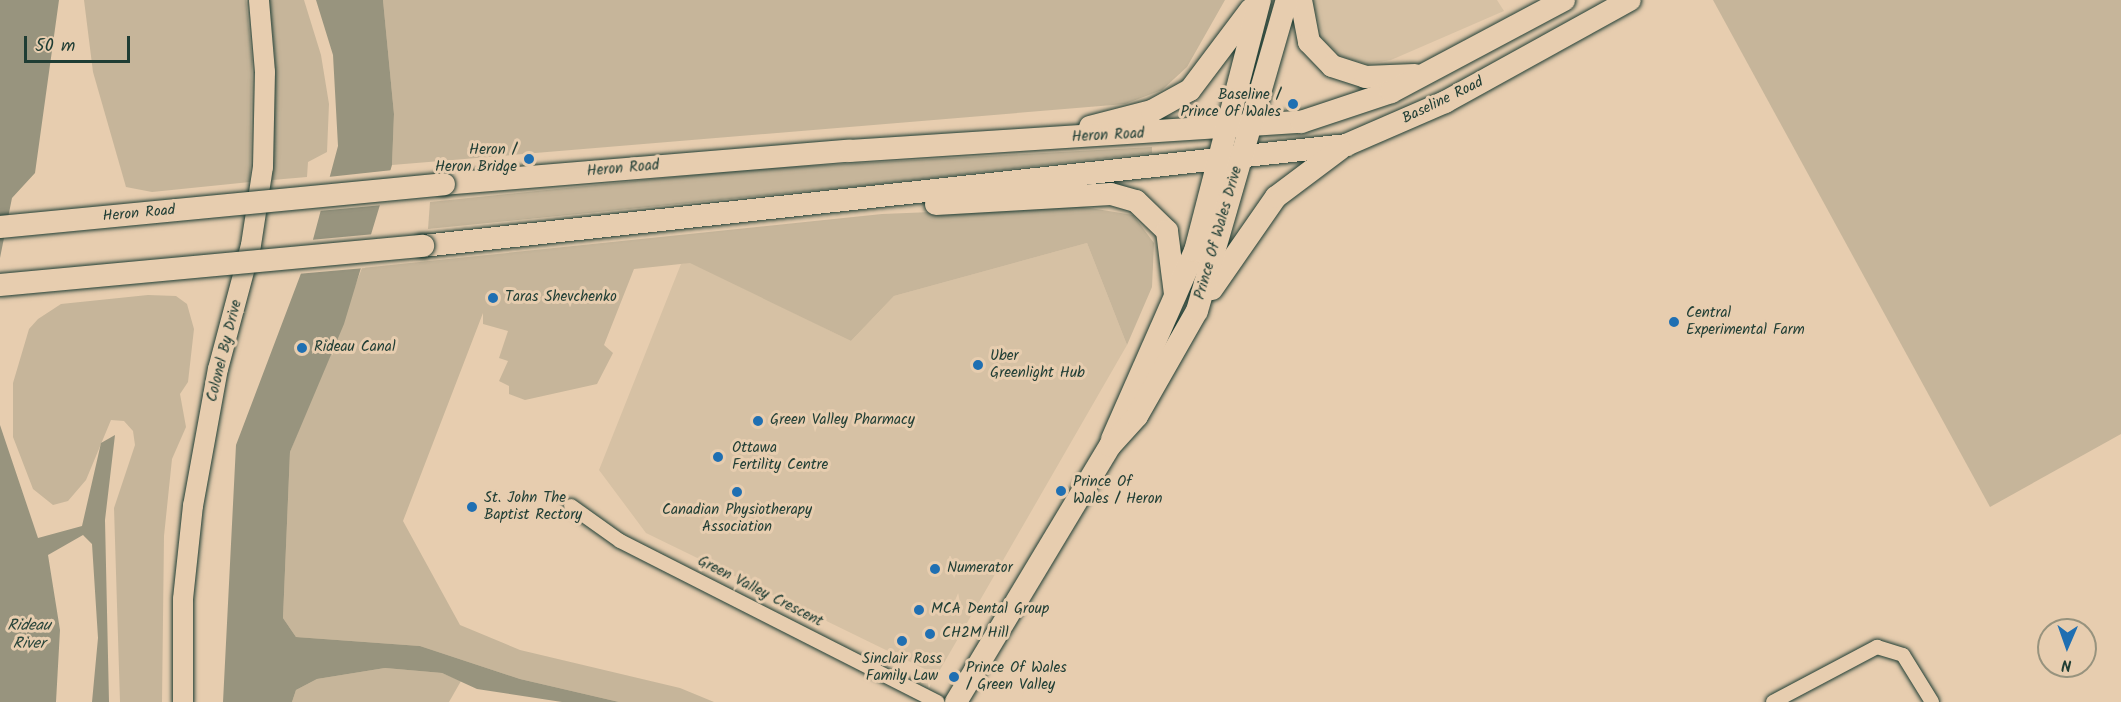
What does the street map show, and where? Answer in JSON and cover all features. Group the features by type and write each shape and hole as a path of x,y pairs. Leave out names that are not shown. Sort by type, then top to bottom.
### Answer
{"main road":[{"name":"Colonel By Drive","path":"183,702 191,516 218,369 251,244 263,168 265,72 259,0"},
{"name":"Prince Of Wales Drive","path":"1186,309 1224,130 1259,0"},
{"path":"1042,139 1170,103 1201,79 1259,0"},
{"name":"Prince Of Wales Drive","path":"956,702 1110,446 1122,408 1186,309 1240,159 1287,0"},
{"path":"1301,0 1309,42 1332,66 1365,76 1423,75"},
{"name":"Baseline Road","path":"1248,129 1340,113 1423,75 1564,0"},
{"name":"Baseline Road","path":"1240,159 1346,145 1445,102 1630,0"},
{"name":"Heron Road","path":"0,227 444,184 1042,139 1248,129"},
{"path":"1186,309 1276,197 1346,145"},
{"path":"0,285 423,246 1240,159"},
{"path":"812,205 1123,196 1147,206 1167,231 1186,309"}],"street":[{"name":"Green Valley Crescent","path":"571,506 620,541 938,702"},
{"path":"1773,702 1856,655 1891,648 1903,655 1932,702"}],"shaded area":[{"path":"84,0 246,0 252,60 250,182 152,192 126,187 93,72"},
{"path":"269,0 304,0 321,55 329,104 327,152 308,162 307,177 272,180 275,58"},
{"path":"383,0 1225,0 1187,67 1162,90 1125,104 392,165 394,114"},
{"path":"1312,0 1497,0 1504,11 1391,60 1367,64 1343,57 1324,41"},
{"path":"1713,0 2121,0 2121,434 1990,507"},
{"path":"1152,147 1152,153 860,186 428,229 430,202 751,169"},
{"path":"1078,206 1133,215 1154,243 1152,287 1127,345 1087,243 894,296 851,341 690,263 634,269 604,345 613,353 597,384 525,400 509,394 509,386 499,381 508,361 499,358 508,331 483,324 483,313 403,521 460,625 520,650 680,688 714,702 619,702 520,679 420,646 296,637 283,618 290,452 362,268 882,214"},
{"path":"1087,243 1127,345 937,675 646,533 599,470 681,264 690,262 851,341 894,296"},
{"path":"148,295 176,296 187,304 194,329 188,382 180,394 186,427 172,459 164,536 162,702 120,702 114,508 135,445 133,431 124,421 111,420 86,480 68,501 53,505 33,489 13,437 13,383 29,329 38,319 61,304"},
{"path":"385,668 442,673 461,681 449,702 292,702 296,690 317,679"}],"water":[{"path":"0,0 59,0 35,173 12,198 0,258"},
{"name":"Rideau Canal","path":"316,0 383,0 394,114 392,165 344,324 290,452 283,618 296,637 420,646 520,679 619,702 562,702 477,689 442,673 385,668 317,679 296,690 292,702 223,702 236,445 311,247 338,146 333,55"},
{"name":"Rideau River","path":"0,425 38,538 82,526 101,443 115,435 105,520 109,702 92,702 98,638 92,544 83,535 48,555 60,630 56,702 0,702"}],"pier":[{"path":"393,170 383,205 319,211 328,177"},
{"path":"375,234 365,268 297,274 310,240"}],"place":[{"name":"Baseline / Prince Of Wales","path":"1293,104"},
{"name":"Heron / Heron Bridge","path":"529,159"},
{"name":"Taras Shevchenko","path":"493,298"},
{"name":"Central Experimental Farm","path":"1674,322"},
{"name":"Rideau Canal","path":"302,348"},
{"name":"Uber Greenlight Hub","path":"978,365"},
{"name":"Green Valley Pharmacy","path":"758,421"},
{"name":"Ottawa Fertility Centre","path":"718,457"},
{"name":"Prince Of Wales / Heron","path":"1061,491"},
{"name":"Canadian Physiotherapy Association","path":"737,492"},
{"name":"St. John The Baptist Rectory","path":"472,507"},
{"name":"Numerator","path":"935,569"},
{"name":"MCA Dental Group","path":"919,610"},
{"name":"CH2M Hill","path":"930,634"},
{"name":"Sinclair Ross Family Law","path":"902,641"},
{"name":"Prince Of Wales / Green Valley","path":"954,677"}]}
